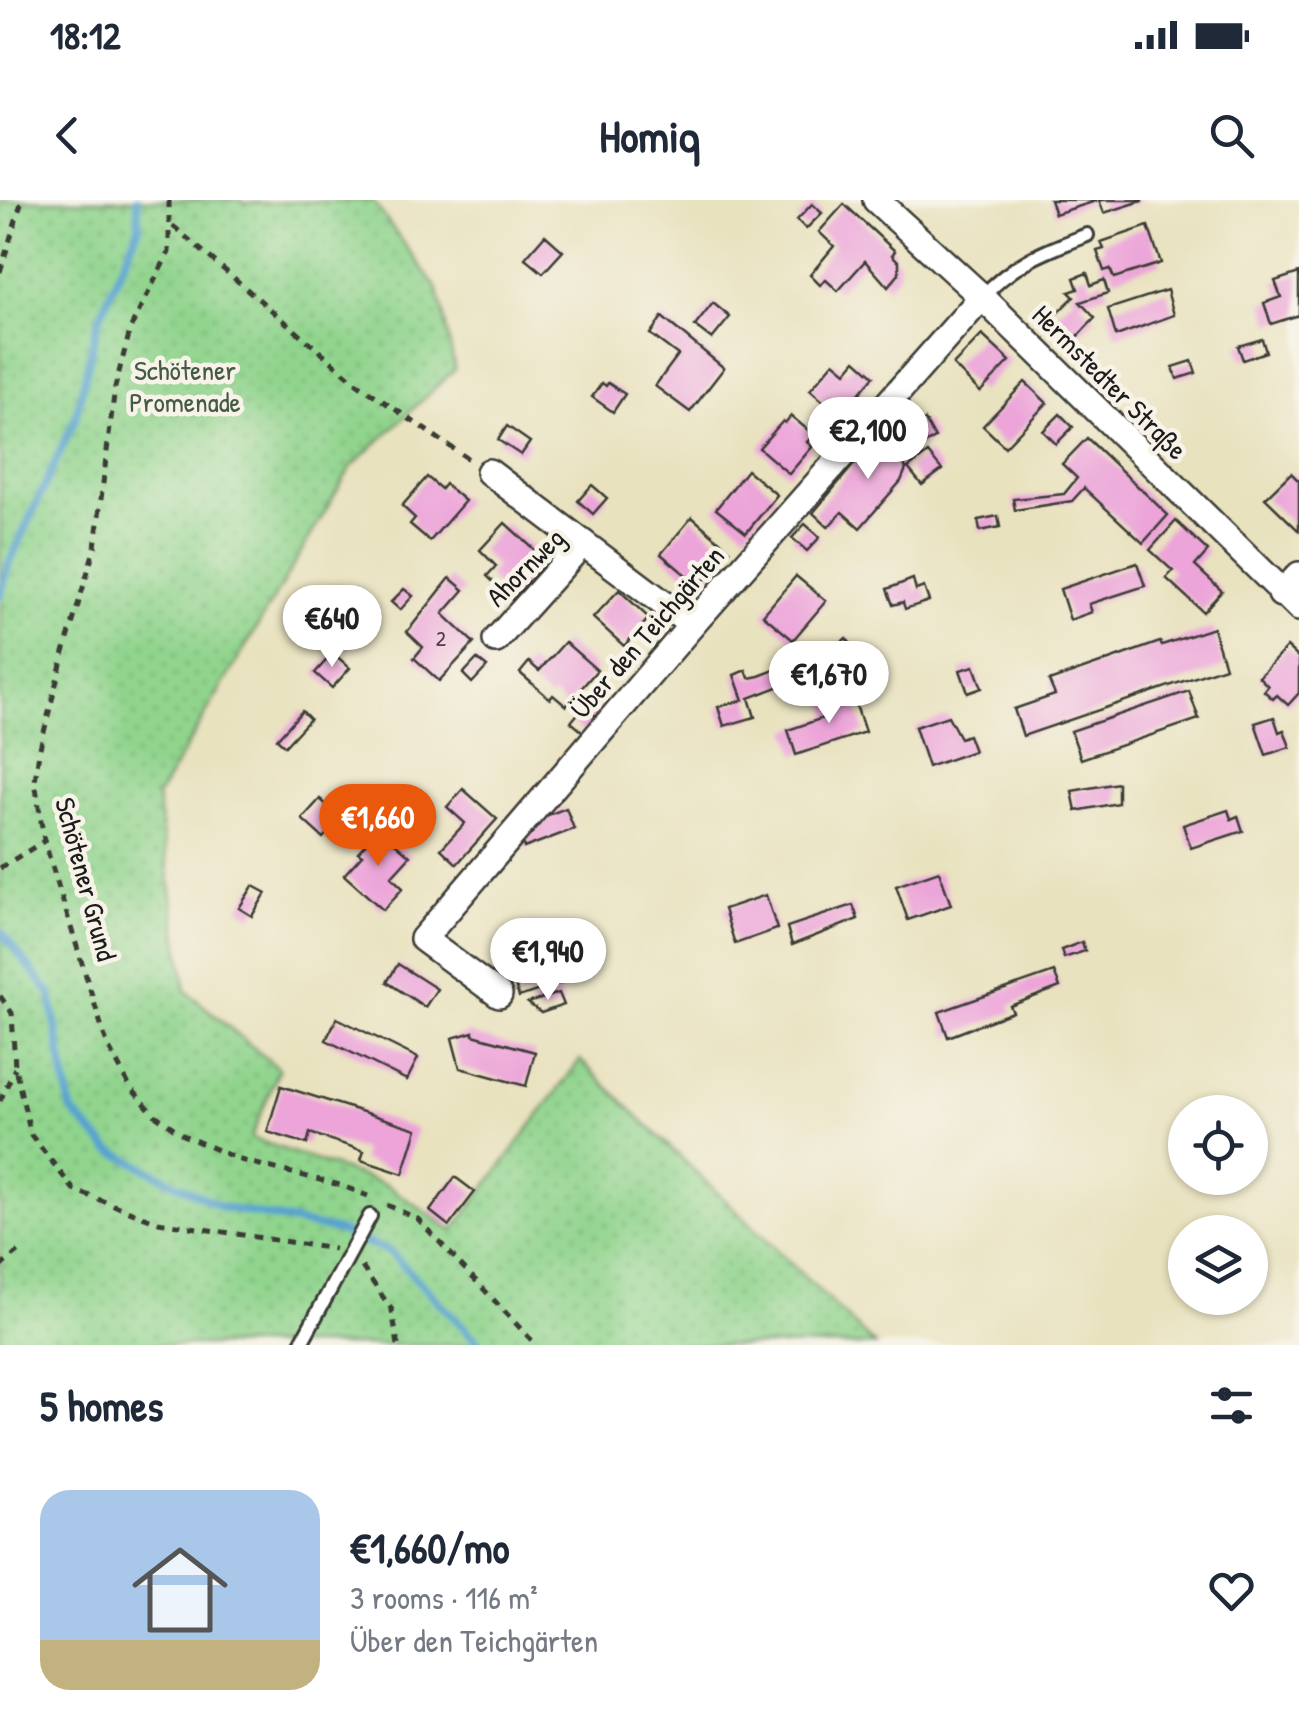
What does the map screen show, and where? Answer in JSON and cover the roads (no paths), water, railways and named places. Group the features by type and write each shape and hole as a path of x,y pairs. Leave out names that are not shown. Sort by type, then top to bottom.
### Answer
{"street":[{"name":"Hermstedter Straße","path":"876,200 1293,593"},
{"name":"Über den Teichgärten","path":"499,995 423,938 692,625 982,298"},
{"path":"490,472 583,543"},
{"name":"Ahornweg","path":"496,640 583,543 692,625"}],"lane":[{"path":"982,298 1005,274 1031,256 1087,235"},
{"path":"300,1345 370,1216"}],"waterway":[{"path":"0,596 8,566 75,419 98,321 139,227 137,200"},
{"path":"0,931 50,993 71,1110 108,1149 222,1207 339,1231 390,1252 481,1345"}],"park label":[{"name":"Schötener Promenade","path":"185,386"}]}
